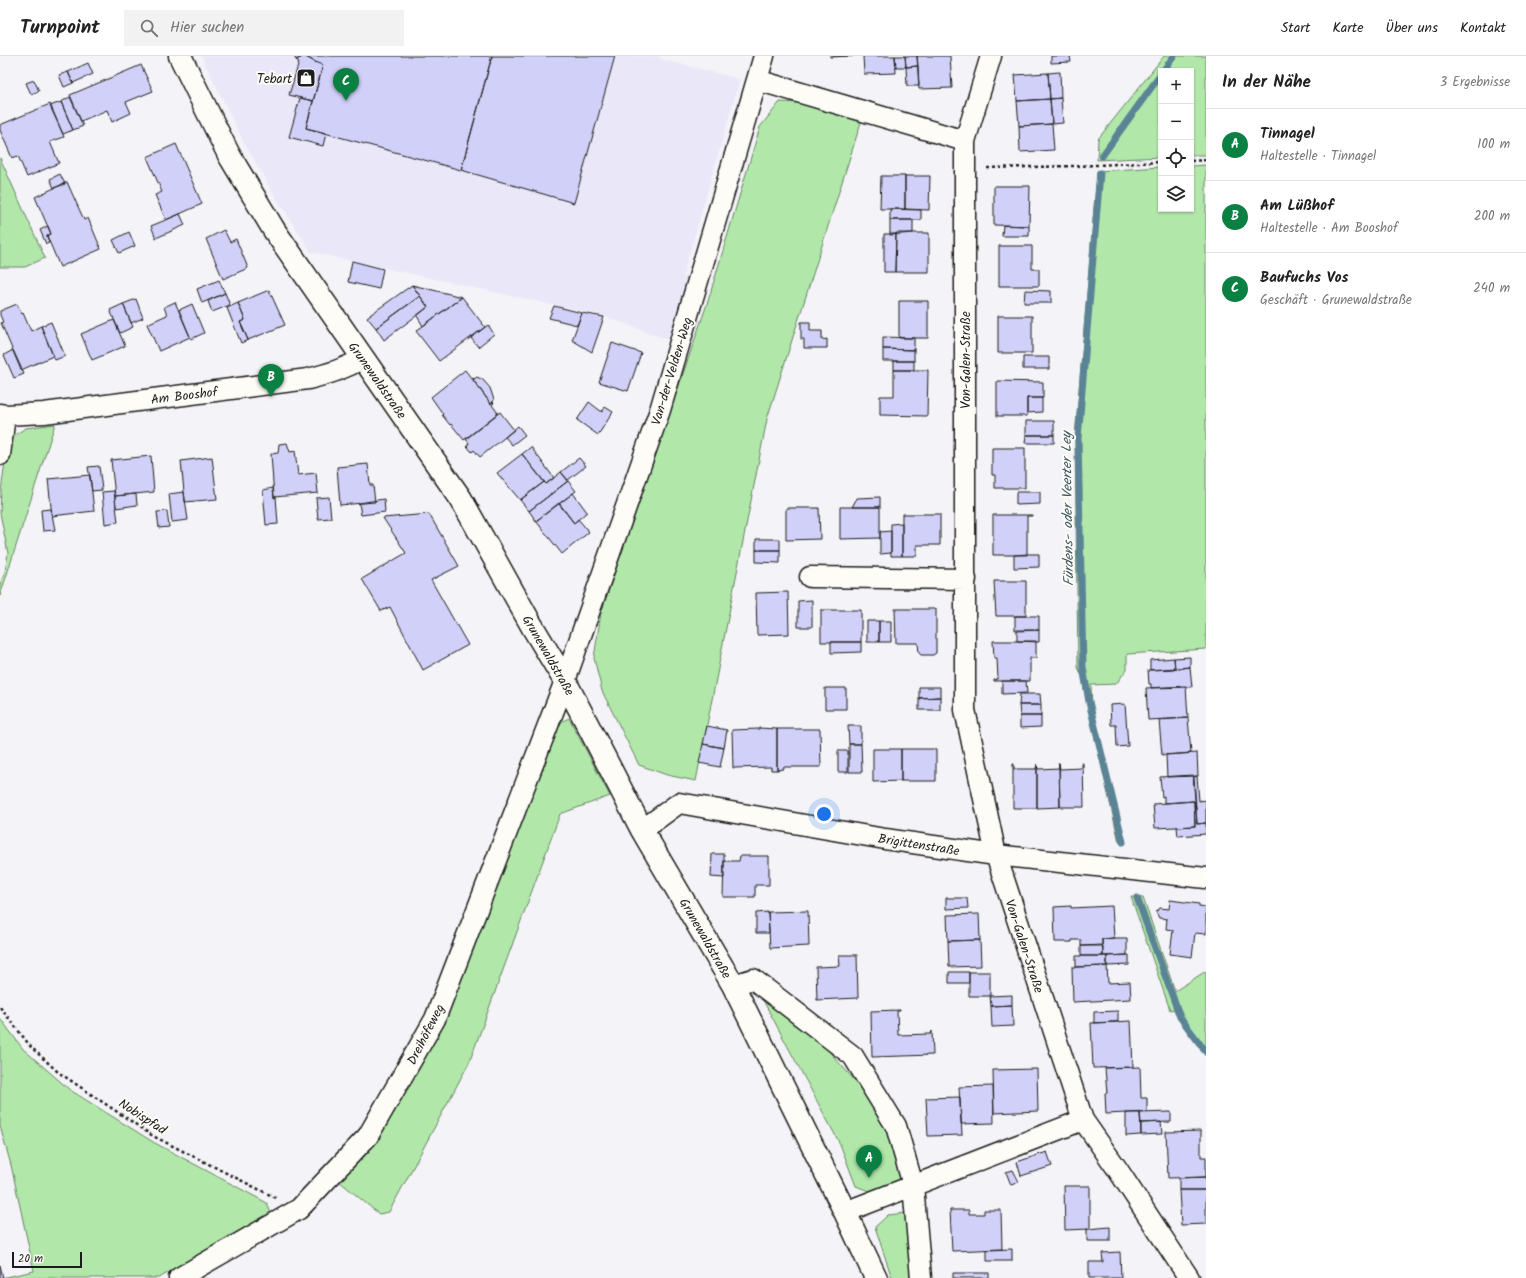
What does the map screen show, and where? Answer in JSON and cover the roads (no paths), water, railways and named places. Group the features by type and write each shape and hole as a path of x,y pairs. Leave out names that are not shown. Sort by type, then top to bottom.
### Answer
{"street":[{"name":"Grunewaldstraße","path":"180,56 211,120 249,189 302,273 461,499 532,626 566,681 642,830 733,985 876,1278"},
{"name":"Van-der-Velden-Weg","path":"566,681 660,410 764,56"},
{"name":"Von-Galen-Straße","path":"991,56 965,140 965,710 996,856 1083,1120 1190,1278"},
{"path":"757,80 965,140"},
{"name":"Am Booshof","path":"2,415 52,412 308,379 329,374 348,367 363,358"},
{"path":"0,455 2,415"},
{"path":"810,577 966,579"},
{"name":"Dreihöfeweg","path":"180,1278 299,1209 368,1136 435,1019 566,681"},
{"name":"Brigittenstraße","path":"642,830 679,803 885,839 996,856 1206,878"},
{"path":"733,985 753,979 852,1056 896,1126 913,1185 921,1278"},
{"path":"845,1212 1083,1120"}],"waterway":[{"name":"Fürdens- oder Veerter Ley","path":"1165,68 1174,56"},
{"name":"Fürdens- oder Veerter Ley","path":"1102,156 1158,78"},
{"name":"Fürdens- oder Veerter Ley","path":"1100,173 1078,439 1083,667 1089,702 1123,842"},
{"name":"Fürdens- oder Veerter Ley","path":"1137,898 1180,1017 1206,1052"}],"place":[{"name":"Tebart","path":"306,78"},
{"name":"Baufuchs Vos","path":"346,101"},
{"name":"Am Lüßhof","path":"271,397"},
{"name":"Tinnagel","path":"869,1178"}]}
